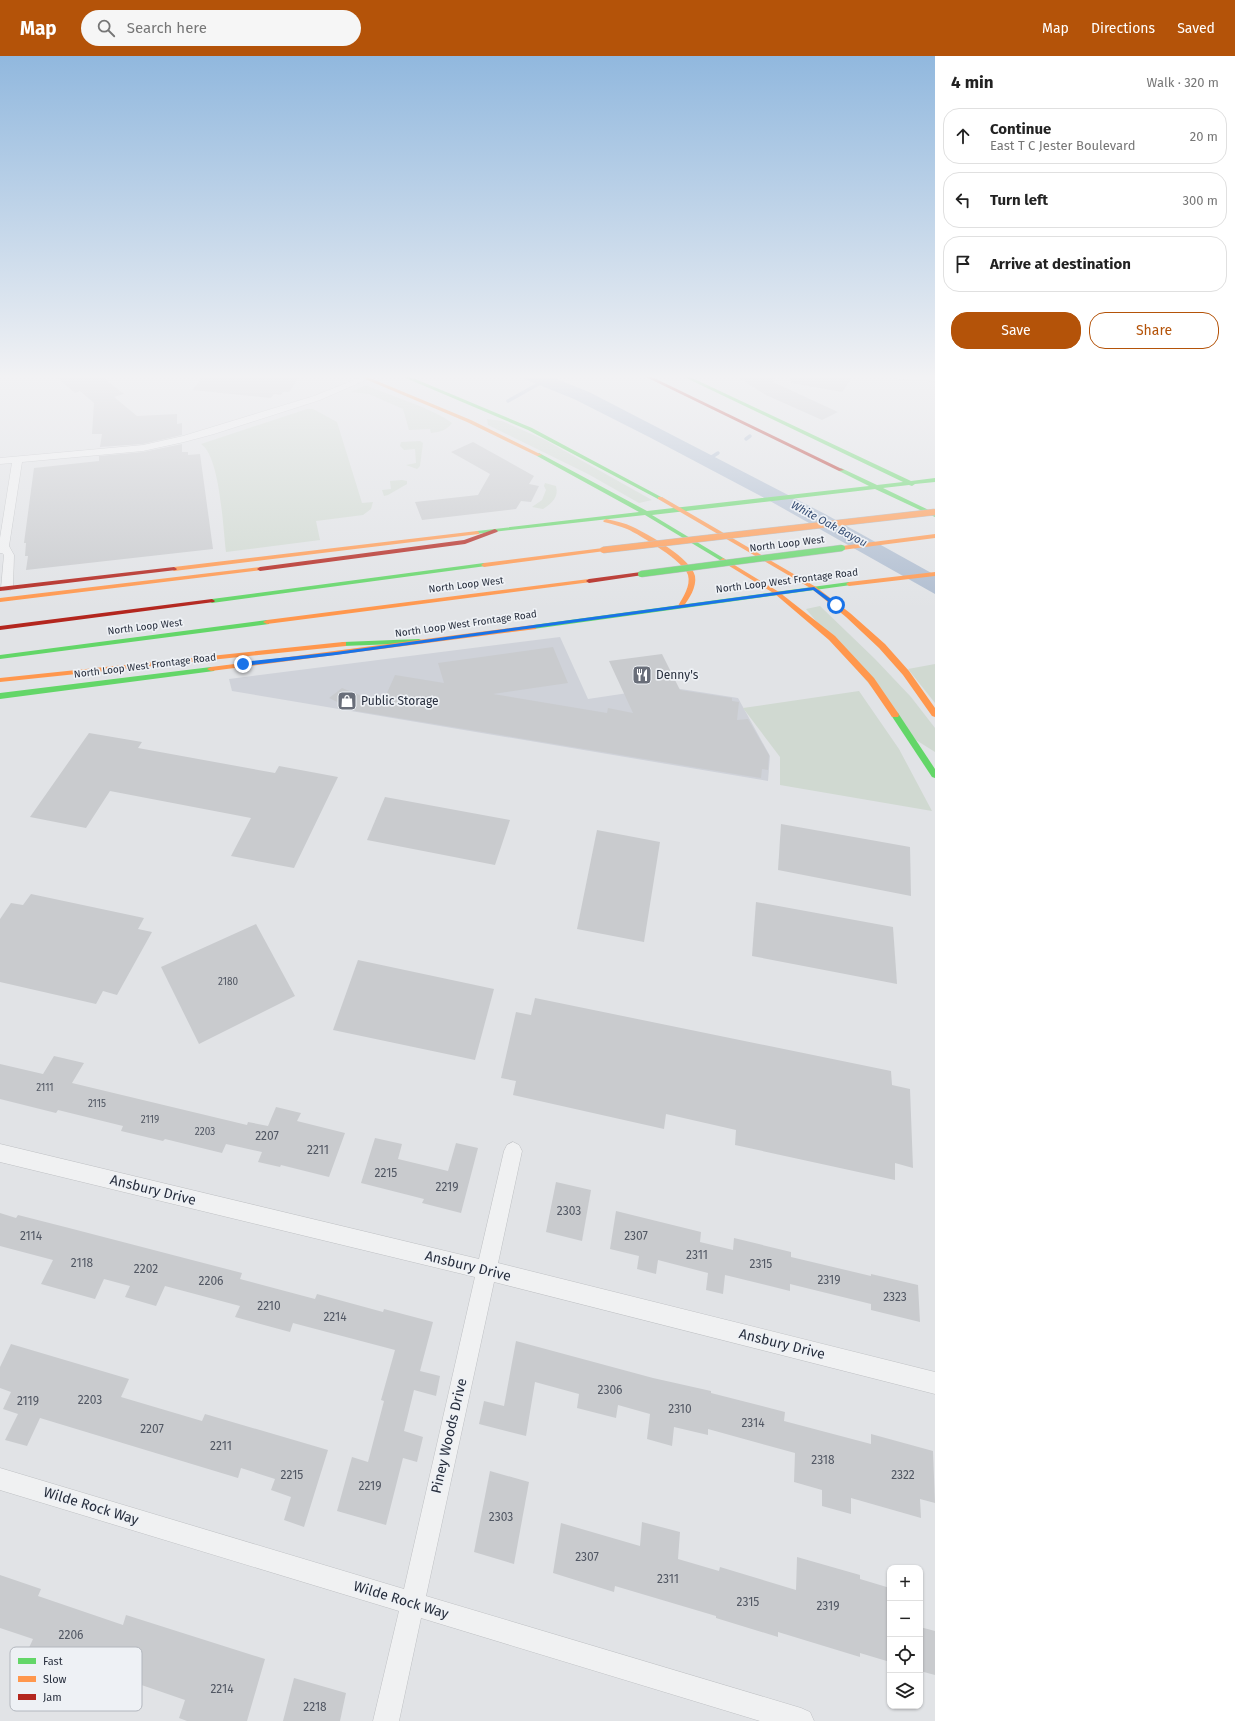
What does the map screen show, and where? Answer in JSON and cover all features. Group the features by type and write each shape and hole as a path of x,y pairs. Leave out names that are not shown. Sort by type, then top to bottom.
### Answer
{"main road":[{"path":"537,454 645,514 777,593 820,628 849,656 882,696 932,765 935,775"},
{"path":"576,454 680,510 814,588 848,615 882,646 906,673 935,714"},
{"path":"809,454 935,514"},
{"path":"848,454 923,489"},
{"path":"0,600 6,592 357,557 465,542 495,531 935,480"},
{"name":"North Loop West","path":"0,628 603,550 935,514"},
{"path":"592,519 618,523 632,529 684,562 691,572 692,583 681,606"},
{"name":"North Loop West","path":"0,657 935,536"},
{"path":"842,548 902,549"},
{"name":"North Loop West Frontage Road","path":"0,696 336,653 814,588 935,574"},
{"path":"7,618 67,619"},
{"path":"0,680 337,644 419,641"}],"street":[{"path":"0,461 78,454"},
{"path":"6,592 9,555 2,548 18,459"},
{"name":"Piney Woods Drive","path":"386,1721 513,1151"},
{"name":"Ansbury Drive","path":"0,1153 486,1270 935,1383"},
{"name":"Wilde Rock Way","path":"0,1479 801,1721"}],"shaded area":[{"path":"208,454 347,454 362,503 373,502 371,509 363,515 316,521 320,540 226,552 220,494"},
{"path":"415,454 422,454 420,466 417,469 406,465 416,463"},
{"path":"547,454 569,454 652,500 639,503 588,474"},
{"path":"390,481 407,481 407,484 384,496 382,490 391,489"},
{"path":"545,483 556,486 556,497 543,509 532,507 542,500 546,490 544,486"},
{"path":"820,606 875,659 911,697 935,728 935,752 916,740 806,609"},
{"path":"560,637 588,699 668,687 738,698 770,756 768,781 232,691 229,679"},
{"path":"935,664 935,703 908,669"},
{"path":"859,691 899,749 932,811 780,785 780,757 743,708"}],"water":[{"name":"White Oak Bayou","path":"681,454 708,454 825,514 935,575 935,594 770,501"}],"building":[{"path":"124,454 200,454 213,549 26,570 28,556 25,556 26,543 24,543 34,468 99,461 99,456"},
{"path":"454,454 494,454 534,476 529,484 539,486 531,502 521,501 516,509 422,520 415,502 478,495 490,474"},
{"path":"553,647 568,683 493,694 607,713 608,708 633,713 609,661 662,654 680,690 732,698 732,701 739,702 737,720 748,719 769,755 768,770 762,769 761,778 741,775 356,711 329,698 342,688 382,704 395,675 444,683 438,663"},
{"path":"89,733 142,742 138,748 275,773 279,766 338,777 294,868 231,856 251,818 110,791 86,828 30,817"},
{"path":"385,797 510,820 495,865 367,840"},
{"path":"781,824 910,847 911,896 778,870"},
{"path":"597,830 660,842 644,942 577,929"},
{"path":"31,894 144,918 138,929 152,932 117,995 103,991 96,1004 0,982 0,919 11,903 23,905"},
{"path":"756,902 893,927 897,984 752,956"},
{"path":"256,924 295,996 199,1044 161,967"},
{"path":"358,960 494,989 475,1060 333,1030"},
{"path":"535,998 891,1071 892,1085 910,1089 913,1168 895,1163 895,1180 735,1145 736,1130 666,1114 664,1129 513,1095 516,1081 501,1078 516,1012 531,1015"},
{"path":"54,1056 84,1063 72,1083 247,1125 248,1122 268,1126 276,1107 301,1113 297,1121 345,1133 329,1177 281,1165 280,1167 258,1162 262,1152 226,1144 222,1153 165,1139 163,1141 121,1131 123,1126 58,1110 56,1113 0,1099 0,1064 43,1074"},
{"path":"375,1138 402,1144 398,1159 448,1171 456,1143 478,1148 461,1213 422,1203 424,1199 361,1183"},
{"path":"556,1182 591,1190 582,1241 546,1232"},
{"path":"616,1211 701,1232 700,1242 733,1250 734,1238 791,1252 791,1257 871,1276 871,1274 918,1285 920,1322 871,1310 871,1304 790,1284 790,1291 725,1275 723,1294 706,1290 708,1273 658,1260 656,1274 637,1269 639,1256 610,1249"},
{"path":"0,1213 16,1218 18,1215 242,1273 240,1279 315,1299 317,1294 383,1312 384,1309 433,1322 420,1371 440,1376 436,1396 414,1390 404,1431 423,1437 417,1462 403,1458 386,1525 337,1511 352,1457 368,1462 384,1401 381,1400 395,1350 293,1323 290,1332 235,1317 240,1306 165,1286 156,1306 125,1297 130,1286 104,1279 95,1299 41,1284 53,1260 0,1246"},
{"path":"516,1341 653,1378 711,1391 711,1393 785,1412 784,1421 871,1444 871,1434 933,1451 935,1503 920,1499 921,1518 851,1498 851,1514 822,1506 822,1490 794,1482 795,1453 708,1429 708,1435 674,1427 672,1446 647,1439 650,1414 618,1405 616,1418 577,1408 579,1394 535,1382 526,1436 479,1424 484,1401 504,1406"},
{"path":"11,1344 129,1379 121,1397 202,1421 205,1414 328,1450 304,1527 284,1520 291,1497 271,1490 275,1479 241,1468 238,1478 40,1418 27,1446 5,1440 18,1414 3,1409 11,1392 0,1388 0,1367"},
{"path":"490,1471 529,1482 514,1564 474,1552"},
{"path":"642,1522 680,1532 678,1559 719,1571 720,1567 796,1590 797,1557 860,1575 860,1579 887,1587 887,1661 860,1653 860,1657 778,1632 778,1637 716,1618 716,1616 615,1586 614,1592 553,1573 561,1523 640,1546"},
{"path":"0,1575 41,1589 38,1596 123,1625 126,1615 265,1659 247,1721 187,1721 179,1718 185,1700 142,1685 142,1647 29,1647 33,1639 0,1628"},
{"path":"923,1628 935,1631 935,1675 923,1672"},
{"path":"294,1678 346,1693 340,1721 283,1721"}],"waterway":[{"path":"707,460 717,454"}],"traffic: fast":[{"path":"577,454 660,498"},
{"path":"848,454 912,484"},
{"path":"539,455 645,513 723,560"},
{"path":"841,470 935,515"},
{"path":"477,533 935,480"},
{"path":"641,574 842,548"},
{"path":"212,601 484,565"},
{"path":"533,627 849,584"},
{"path":"0,657 267,622"},
{"path":"343,644 419,641"},
{"path":"0,696 211,669"},
{"path":"895,715 935,775"}],"traffic: slow":[{"path":"660,498 814,588 848,615 882,646 906,673 935,714"},
{"path":"603,550 935,512"},
{"path":"606,521 636,531 663,548 687,566 692,576 692,580 690,589 681,606"},
{"path":"174,569 477,533"},
{"path":"842,548 935,536"},
{"path":"484,565 603,550"},
{"path":"723,560 777,593 832,638 871,680 895,715"},
{"path":"0,600 260,569"},
{"path":"849,584 935,574"},
{"path":"267,622 589,581"},
{"path":"211,669 533,627"},
{"path":"0,680 343,644"}],"traffic: jam":[{"path":"807,454 841,470"},
{"path":"260,569 465,542 495,531"},
{"path":"0,589 174,569"},
{"path":"589,581 641,574"},
{"path":"0,628 212,601"}],"place":[{"name":"Denny's","path":"642,675"},
{"name":"Public Storage","path":"347,701"}],"route":[{"path":"243,664 336,653 814,588 836,605"}]}
